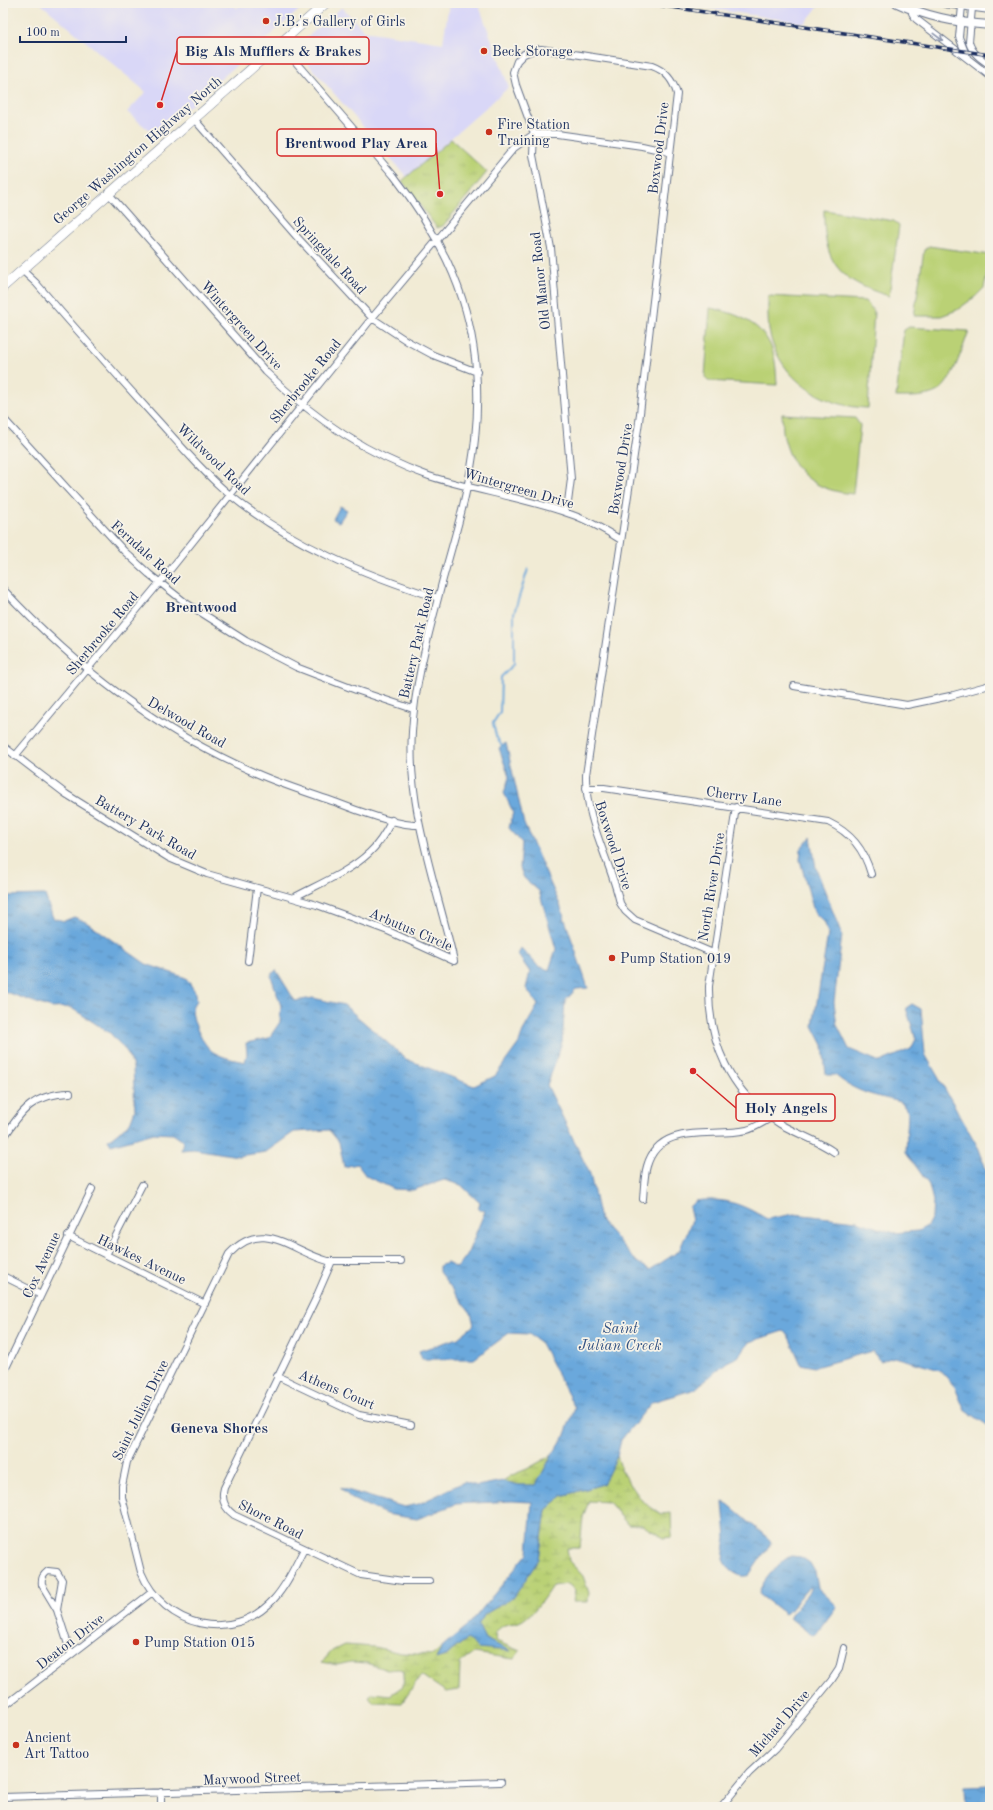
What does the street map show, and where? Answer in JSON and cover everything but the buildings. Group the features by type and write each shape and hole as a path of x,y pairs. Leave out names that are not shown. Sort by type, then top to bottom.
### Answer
{"main road":[{"name":"George Washington Highway North","path":"3,287 326,3"},
{"path":"898,3 960,23 990,25"},
{"path":"945,3 972,8 990,9"}],"street":[{"path":"962,6 960,23 961,44 968,60"},
{"path":"914,7 912,16 990,76"},
{"path":"972,8 969,42 970,47 974,53 990,65"},
{"name":"Battery Park Road","path":"280,44 410,196 437,239 451,267 465,307 471,330 477,372 478,408 475,440 466,486 427,639 414,709 412,735 412,784 419,825"},
{"name":"Boxwood Drive","path":"524,54 541,49 652,66 660,69 671,79 677,94 669,152 639,422 587,767 586,788 592,821 620,903 625,911 635,920 713,953"},
{"name":"Old Manor Road","path":"524,54 517,61 513,72 516,85 534,134 533,155 553,262 571,479 565,512"},
{"name":"Springdale Road","path":"194,119 297,238 372,318 407,342 433,355 477,372"},
{"path":"534,134 557,134 642,146 669,152"},
{"name":"Sherbrooke Road","path":"16,756 86,670 160,583 437,239 514,148 534,134"},
{"name":"Wintergreen Drive","path":"109,194 266,372 302,405 330,426 374,453 396,463 430,476 565,512 589,522 621,540"},
{"name":"Wildwood Road","path":"22,270 36,282 173,438 230,495 285,532 322,552 375,576 438,598"},
{"name":"Ferndale Road","path":"3,418 124,552 160,583 204,615 246,641 289,664 328,680 414,709"},
{"name":"Delwood Road","path":"3,589 44,632 86,670 149,715 184,736 257,774 353,809 392,820"},
{"path":"794,686 907,705 950,696 990,685"},
{"name":"Battery Park Road","path":"3,746 66,794 170,858 207,874 293,898"},
{"name":"Cherry Lane","path":"586,788 604,788 817,819 836,826 845,832 860,847 868,863 871,874"},
{"name":"North River Drive","path":"736,807 713,953 709,1000 716,1044 724,1062 742,1089 771,1118 791,1130 819,1142 834,1152"},
{"path":"293,898 337,874 369,853 378,844 392,820 406,825 419,825"},
{"name":"Arbutus Circle","path":"293,898 317,905 388,931 454,961 419,825"},
{"path":"248,961 257,888"},
{"path":"3,1139 21,1112 33,1101 55,1094 70,1094"},
{"path":"643,1199 647,1166 657,1147 663,1142 680,1135 747,1130 771,1118"},
{"path":"106,1255 142,1185"},
{"name":"Cox Avenue","path":"3,1374 92,1188"},
{"name":"Hawkes Avenue","path":"68,1236 205,1304"},
{"name":"Saint Julian Drive","path":"304,1549 285,1584 274,1599 256,1613 233,1623 215,1625 190,1621 174,1613 162,1604 152,1593 141,1572 122,1497 124,1473 127,1462 230,1254 236,1247 248,1239 256,1237 271,1237 317,1258 332,1261 401,1261"},
{"name":"Shore Road","path":"332,1261 315,1300 224,1488 223,1499 227,1509 234,1515 361,1575 396,1581 429,1581"},
{"path":"3,1276 41,1295"},
{"name":"Athens Court","path":"278,1376 359,1415 411,1425"},
{"path":"57,1610 62,1580 57,1572 52,1570 43,1575 41,1580 57,1610 71,1654"},
{"name":"Deaton Drive","path":"3,1707 152,1593"},
{"name":"Michael Drive","path":"721,1807 749,1773 775,1749 831,1681 839,1669 844,1648"},
{"name":"Maywood Street","path":"3,1797 501,1782"},
{"path":"161,1792 161,1807"}],"shaded area":[{"path":"40,3 231,3 237,8 242,3 307,3 156,136 127,112 146,92"},
{"path":"449,3 478,3 509,87 407,177 297,51 297,48 298,45 342,7 364,31 443,43"},
{"path":"675,3 821,3 805,23"}],"green space":[{"path":"451,139 487,172 443,226 437,228 402,181"},
{"path":"824,210 894,221 899,226 889,296 858,284 846,276 837,267 831,257 827,244 824,228"},
{"path":"929,246 990,255 984,288 975,297 957,310 941,316 914,316 924,250"},
{"path":"768,296 865,301 874,311 868,408 853,407 824,398 799,382 788,371 780,359 771,339 768,321"},
{"path":"710,308 742,318 762,332 772,350 775,361 777,385 708,381 705,377"},
{"path":"909,327 969,331 953,373 943,387 928,395 918,397 896,397 904,330"},
{"path":"782,414 855,418 860,425 853,494 829,489 819,485 810,480 802,472 795,464 789,453 784,438"},
{"path":"552,1455 536,1485 519,1485 503,1481 512,1475 527,1469"},
{"path":"617,1456 623,1474 643,1502 661,1514 671,1513 672,1537 664,1538 642,1525 628,1525 609,1502 589,1501 583,1517 580,1548 567,1548 569,1561 583,1576 589,1593 588,1602 573,1602 575,1590 568,1584 552,1586 527,1617 519,1622 503,1626 495,1633 496,1641 520,1651 514,1659 474,1653 460,1663 459,1690 446,1692 421,1675 402,1703 373,1702 369,1696 373,1693 390,1695 403,1686 404,1672 399,1669 387,1670 367,1663 351,1662 337,1665 322,1662 332,1651 344,1645 374,1647 401,1653 433,1655 443,1646 436,1658 445,1656 467,1639 510,1651 485,1639 478,1625 485,1614 514,1597 539,1559 546,1510 562,1496 603,1484"}],"water":[{"path":"340,506 347,510 339,522 333,519"},
{"name":"Saint Julian Creek","path":"506,743 524,824 560,905 588,988 576,989 565,1001 562,1042 547,1085 590,1174 600,1220 637,1262 650,1270 679,1251 692,1221 689,1207 695,1201 715,1200 732,1203 749,1209 767,1219 794,1214 857,1221 894,1233 918,1231 927,1226 932,1217 933,1201 929,1185 906,1152 908,1112 901,1102 866,1093 851,1086 835,1075 826,1075 823,1045 813,1026 828,934 825,923 814,912 800,860 801,849 811,837 816,868 842,935 834,1002 837,1025 849,1049 880,1062 911,1049 916,1039 906,1008 912,1004 921,1009 925,1054 979,1149 990,1181 990,1427 964,1409 955,1387 940,1370 895,1357 880,1361 872,1351 815,1367 801,1364 788,1335 783,1331 749,1342 738,1357 727,1362 695,1389 652,1402 621,1440 617,1456 603,1484 562,1496 546,1510 539,1559 514,1597 485,1614 478,1625 485,1639 511,1651 478,1648 467,1639 445,1656 436,1659 443,1646 472,1621 528,1553 532,1502 512,1501 456,1504 417,1519 386,1514 352,1499 340,1488 404,1507 419,1504 464,1482 477,1486 503,1481 519,1485 536,1485 552,1455 564,1437 575,1408 541,1343 529,1334 509,1333 474,1359 422,1359 419,1351 458,1338 474,1325 471,1313 439,1272 439,1266 447,1263 457,1268 467,1255 485,1211 478,1209 480,1203 461,1185 444,1180 413,1190 394,1189 366,1176 357,1164 344,1167 339,1142 329,1130 294,1132 266,1152 238,1156 194,1149 181,1150 183,1141 173,1134 154,1133 111,1145 108,1140 130,1123 135,1110 133,1067 127,1052 110,1033 70,1007 51,1008 3,991 3,896 45,895 53,918 64,921 74,917 86,922 146,964 186,978 196,993 197,1001 193,1005 192,1010 198,1031 210,1050 222,1056 245,1062 247,1054 246,1043 269,1038 280,1022 281,1006 271,976 276,970 295,1001 313,998 344,1005 406,1059 474,1086 495,1076 519,1043 523,1031 538,1005 526,988 530,972 518,955 521,948 538,966 549,970 556,949 539,891 524,878 520,868 522,843 509,828 513,812 504,793 509,777 499,748"},
{"path":"723,1502 728,1504 770,1540 771,1543 749,1575 741,1576 733,1572 724,1562 723,1559 726,1538"},
{"path":"791,1556 801,1557 810,1563 815,1572 818,1588 837,1606 816,1634 813,1635 790,1618 791,1614 811,1590 811,1587 808,1588 785,1614 759,1594 763,1584 772,1572 782,1562"},
{"path":"990,1785 990,1807 966,1807 965,1786"}],"waterway":[{"path":"503,748 496,736 493,723 500,712 501,677 514,664 514,613 528,569"}],"railway":[{"path":"645,3 990,55"}],"place":[{"name":"J.B.'s Gallery of Girls","path":"266,21"},
{"name":"Beck Storage","path":"484,51"},
{"name":"Big Als Mufflers & Brakes","path":"160,105"},
{"name":"Fire Station Training","path":"489,132"},
{"name":"Brentwood Play Area","path":"440,194"},
{"name":"Pump Station 019","path":"612,958"},
{"name":"Holy Angels","path":"693,1071"},
{"name":"Pump Station 015","path":"136,1642"},
{"name":"Ancient Art Tattoo","path":"16,1745"}],"district":[{"name":"Brentwood","path":"201,607"},
{"name":"Geneva Shores","path":"219,1428"}]}
